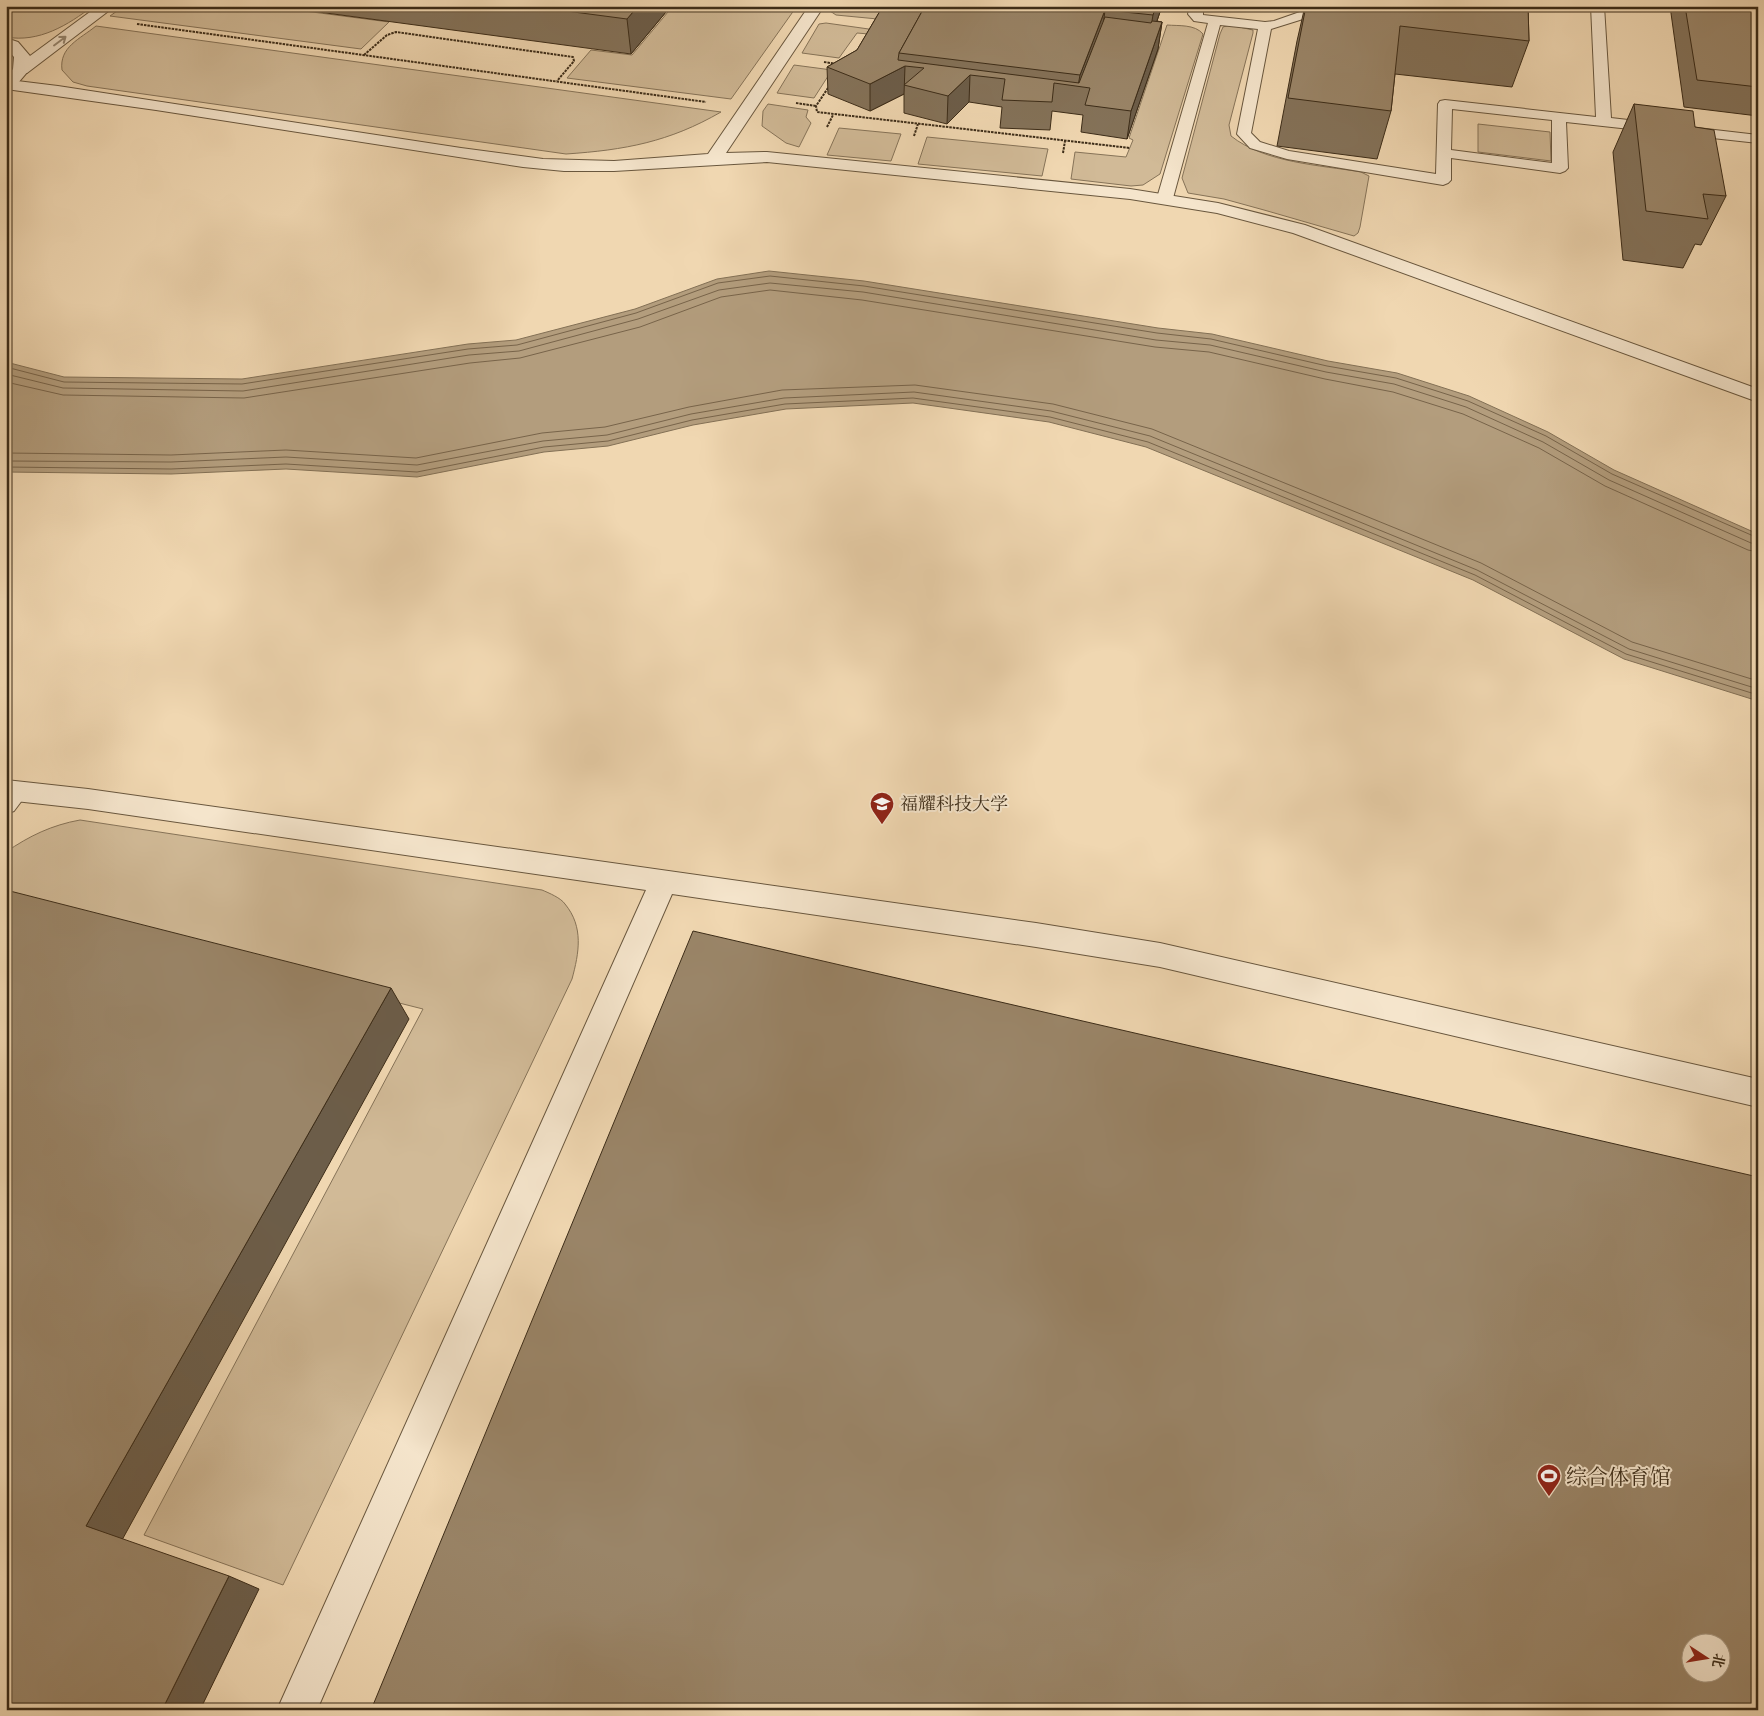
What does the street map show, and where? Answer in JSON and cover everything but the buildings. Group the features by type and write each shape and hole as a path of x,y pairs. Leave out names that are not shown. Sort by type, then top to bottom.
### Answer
{"street":[{"path":"8,86 21,70 108,6"},
{"path":"714,158 817,6"},
{"path":"6,43 12,45 22,56 21,70"},
{"path":"8,86 193,110 504,159 556,165 613,165 714,158 766,157 1164,198 1218,208 1299,229 1758,396"},
{"path":"10,795 88,798 664,883 1036,935 1160,955 1758,1093"},
{"path":"297,1710 664,883"}],"lane":[{"path":"1197,6 1195,14 1199,18 1264,26 1276,25 1330,6"},
{"path":"1597,6 1604,122"},
{"path":"1164,198 1215,20"},
{"path":"1264,26 1244,134 1255,145 1287,155 1378,172 1443,180 1445,104 1757,142"},
{"path":"1443,153 1560,168 1559,117"}],"path":[{"path":"92,18 714,104 753,99"},
{"path":"364,56 387,35 396,32 572,57 575,59 556,82"},
{"path":"783,56 842,66"},
{"path":"833,81 816,106 820,113 1130,148"}],"shaded area":[{"path":"6,6 93,6 74,20 52,31 41,35 18,38 6,37"},
{"path":"124,6 266,6 389,22 361,49 110,16"},
{"path":"673,6 797,6 731,99 567,78 591,50 632,55"},
{"path":"833,6 897,6 888,20 836,15 830,11"},
{"path":"826,23 883,31 881,35 857,33 839,58 802,53 819,24"},
{"path":"1167,25 1191,27 1203,34 1160,174 1143,185 1131,186 1071,179 1075,152 1126,157 1133,140 1129,138"},
{"path":"1230,25 1253,30 1229,125 1231,136 1260,152 1293,162 1361,172 1369,176 1360,227 1358,233 1354,236 1224,199 1188,193 1182,178 1220,34 1223,27"},
{"path":"96,26 721,112 683,131 646,143 608,150 566,154 87,86 73,82 62,70 64,55 72,44"},
{"path":"794,65 832,70 814,98 777,93"},
{"path":"768,104 808,110 806,117 811,123 799,147 786,143 762,126 763,111"},
{"path":"1478,124 1550,132 1551,161 1478,152"},
{"path":"839,128 901,134 891,161 827,155"},
{"path":"927,137 1048,149 1042,176 918,164"},
{"path":"80,820 542,890 563,902 575,922 578,950 572,979 283,1585 144,1535 423,1009 6,904 6,852 41,832"}],"water":[{"path":"769,271 864,281 1158,328 1212,334 1328,361 1397,373 1469,396 1548,432 1614,470 1758,534 1758,701 1624,659 1473,580 1146,447 1049,422 913,403 786,409 693,425 608,446 544,452 417,477 286,469 171,474 6,472 6,362 64,377 242,379 468,344 516,340 635,309 717,279"}],"place":[{"name":"福耀科技大学","path":"882,825"},
{"name":"综合体育馆","path":"1549,1497"}]}
